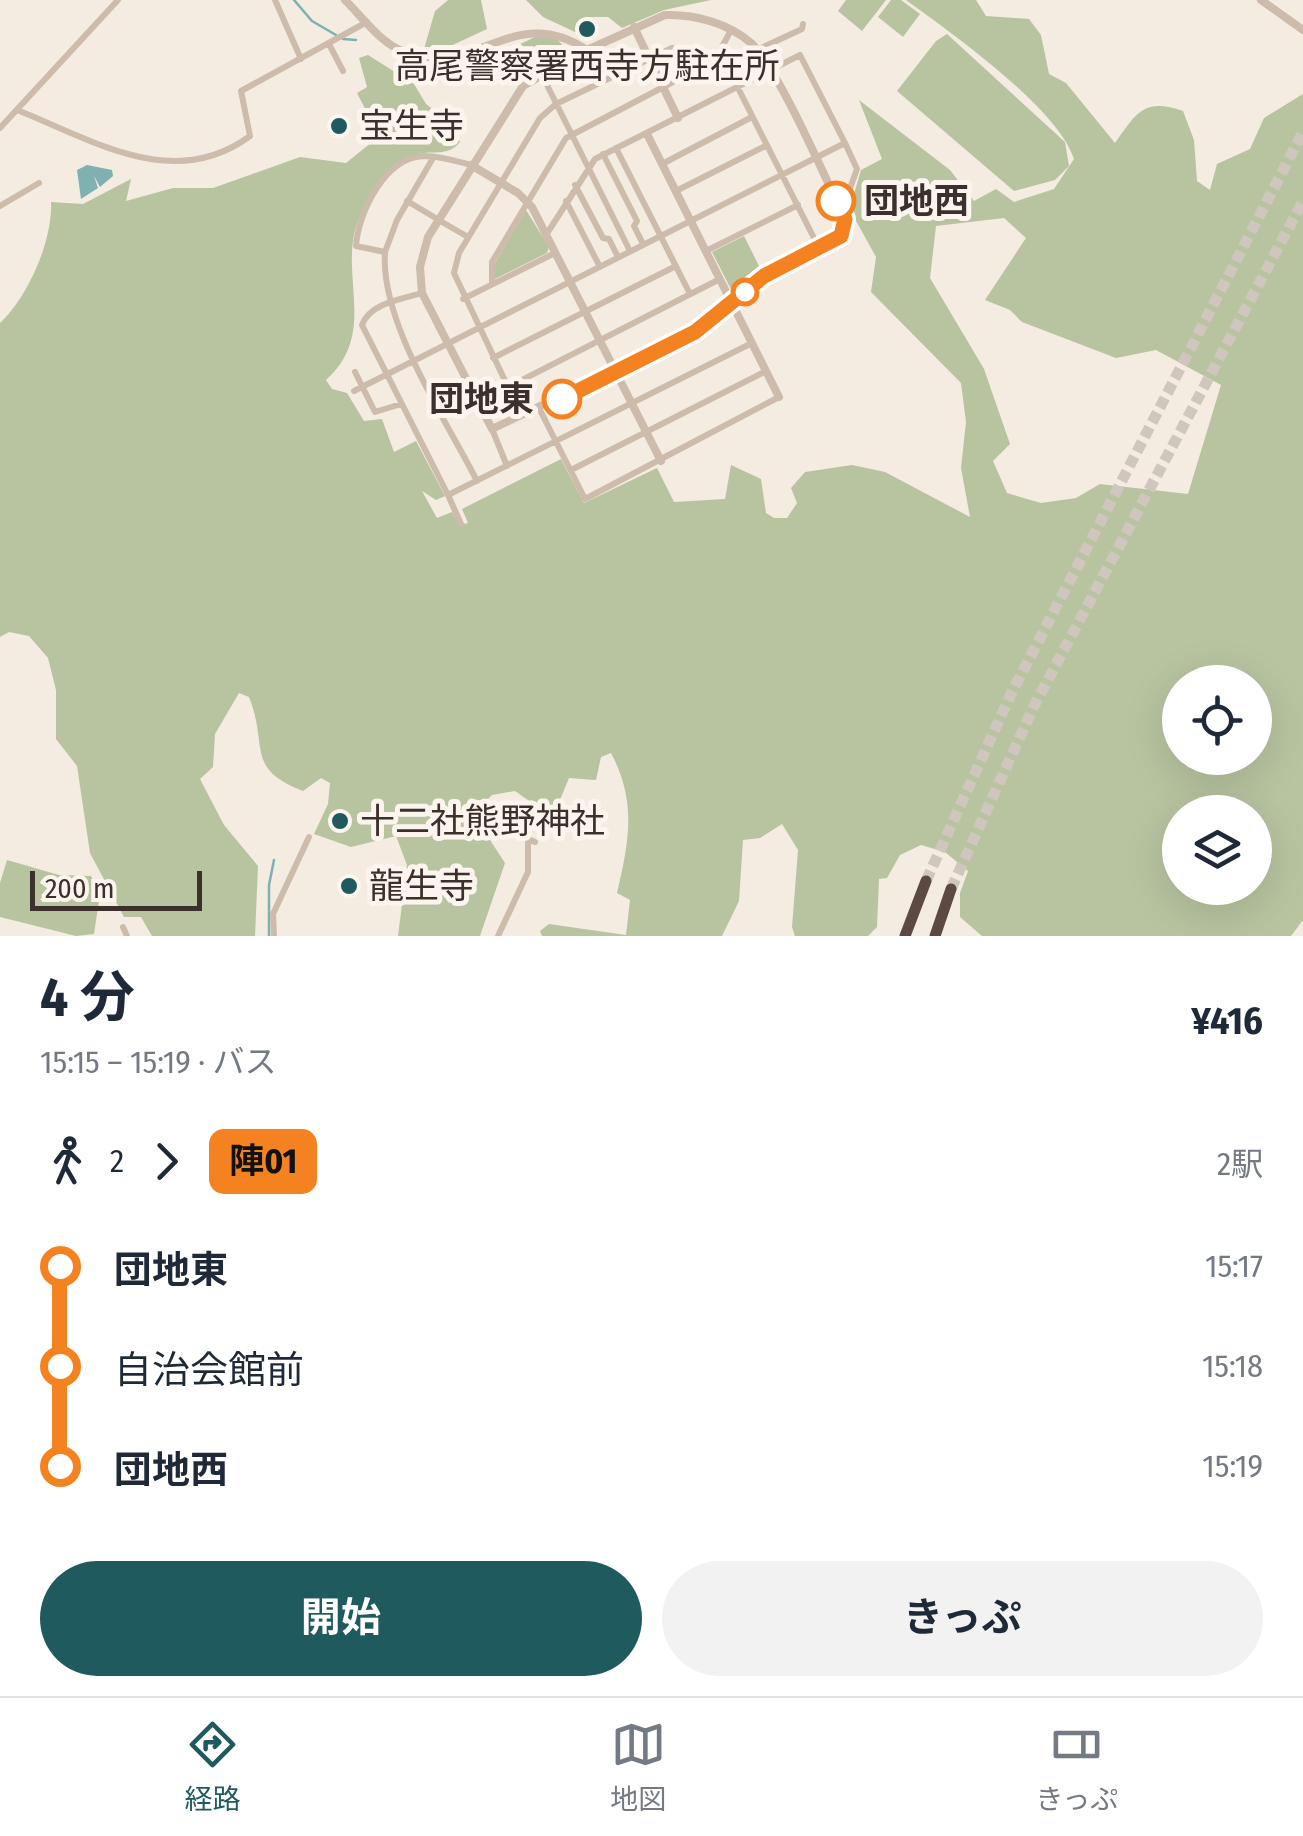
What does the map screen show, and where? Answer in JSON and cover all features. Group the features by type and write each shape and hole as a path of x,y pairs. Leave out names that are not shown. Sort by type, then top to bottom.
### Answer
{"highway":[{"path":"905,936 926,880"},
{"path":"935,936 951,889"}],"street":[{"path":"0,128 118,0"},
{"path":"275,0 302,59"},
{"path":"345,0 399,50 435,57 515,24"},
{"path":"1261,0 1303,30"},
{"path":"492,429 540,410 695,332 764,276 845,230 845,219 770,70 757,50 731,30 677,15 634,26 522,86 506,105 428,237 420,267 422,293 492,429 506,466"},
{"path":"17,110 100,148 131,157 156,160 234,148 250,136 241,91 367,22"},
{"path":"529,22 558,27 586,50"},
{"path":"757,50 803,24"},
{"path":"634,26 678,118"},
{"path":"492,284 492,262 571,134 715,60 731,30"},
{"path":"329,44 343,71"},
{"path":"720,280 508,387 454,273 468,237 534,125 556,104 672,48 715,60 738,87 818,247"},
{"path":"546,235 588,166 603,154 800,56 858,169 849,191 834,198"},
{"path":"541,74 630,251"},
{"path":"662,164 752,116"},
{"path":"540,410 585,499 780,397 647,134"},
{"path":"358,389 844,143"},
{"path":"676,191 767,145"},
{"path":"616,148 690,294"},
{"path":"603,154 637,221 634,226 643,244"},
{"path":"385,252 356,246 369,202 386,176 421,156 471,165 527,201 661,461"},
{"path":"433,158 385,252 388,302 476,481"},
{"path":"0,206 39,182"},
{"path":"576,185 603,238 610,239 618,257"},
{"path":"408,201 434,217"},
{"path":"566,201 600,267"},
{"path":"706,251 798,206"},
{"path":"442,222 468,237"},
{"path":"463,298 555,253"},
{"path":"493,358 676,266"},
{"path":"422,293 388,302 367,314 362,325 461,524"},
{"path":"448,495 752,343"},
{"path":"571,470 766,371"},
{"path":"355,372 358,389 376,412 402,404"},
{"path":"274,936 273,914 309,837"},
{"path":"498,936 528,872 528,838 535,842"},
{"path":"124,926 127,936"}],"green space":[{"path":"448,0 481,0 487,29 444,49 424,49 435,11"},
{"path":"526,0 711,0 664,10 622,28 608,17 586,17 575,32 543,17"},
{"path":"846,0 886,0 862,31 838,11"},
{"path":"891,0 901,0 920,14 903,37 878,17"},
{"path":"906,0 976,0 986,16 1029,19 1041,35 1049,74 1066,83 1115,143 1135,116 1149,107 1183,111 1194,140 1197,181 1210,190 1217,164 1250,149 1264,118 1303,94 1303,920 1291,936 982,936 960,917 960,893 968,871 945,852 921,845 900,855 887,878 879,879 877,927 868,936 795,936 792,927 798,850 782,824 760,838 743,840 739,901 722,936 542,936 540,931 549,924 626,935 630,900 617,893 627,839 627,805 625,788 611,753 601,757 596,780 569,778 548,829 528,800 515,791 492,795 473,814 505,863 480,936 398,936 407,865 396,836 351,847 314,834 328,804 330,783 321,778 303,791 272,774 261,754 249,697 239,693 215,734 213,767 200,779 224,825 258,866 255,936 152,936 141,917 124,917 90,853 77,766 56,739 56,690 48,658 29,636 9,632 0,637 0,323 37,267 48,233 51,202 83,204 131,179 126,201 173,188 213,188 300,157 346,163 397,122 374,126 357,93 367,87 359,58 368,55 414,84 426,104 452,125 460,142 446,151 408,157 383,177 371,195 354,235 351,341 342,361 326,380 332,389 347,393 364,421 382,419 394,452 416,441 445,496 436,500 422,491 437,518 452,512 459,525 468,523 462,509 561,459 584,503 657,468 674,502 725,499 731,465 761,479 766,513 774,518 787,518 797,503 791,488 805,472 852,465 885,472 970,517 961,468 966,422 961,383 871,292 876,257 844,199 854,194 861,170 882,159 859,100 950,170 974,201 996,189 1014,202 1054,189 1074,159 1064,139 1025,95","holes":["1004,218 1026,238 985,300 1010,310 1022,322 1116,358 1156,350 1221,385 1188,494 1100,484 1076,498 1041,503 1007,493 993,461 1010,444 984,369 930,278 936,226"]},
{"path":"541,34 555,37 568,51 528,74 512,48"},
{"path":"947,34 1065,142 1069,166 1055,180 1014,191 897,91 936,41"},
{"path":"673,52 705,59 704,63 664,80 656,63"},
{"path":"526,210 549,247 547,253 495,279 495,263"},
{"path":"744,236 761,270 733,293 712,252"},
{"path":"7,860 59,875 91,876 100,894 94,934 76,936 0,917 0,883"}],"water":[{"path":"87,165 112,170 113,176 100,187 94,176 98,188 81,199 77,170"}],"waterway":[{"path":"294,0 312,21 336,35"},
{"path":"343,39 356,40"},
{"path":"269,936 269,885 274,860"}],"tunnel":[{"path":"926,881 1011,694 1303,132"},
{"path":"951,889 1034,706 1303,201"}],"bus line":[{"name":"陣01","path":"562,399 695,332 764,276 841,236 845,219 836,201"}],"place":[{"name":"高尾警察署西寺方駐在所","path":"587,29"},
{"name":"宝生寺","path":"339,126"},
{"name":"団地西","path":"836,201"},
{"name":"団地東","path":"562,399"},
{"name":"十二社熊野神社","path":"340,821"},
{"name":"龍生寺","path":"349,886"}]}
